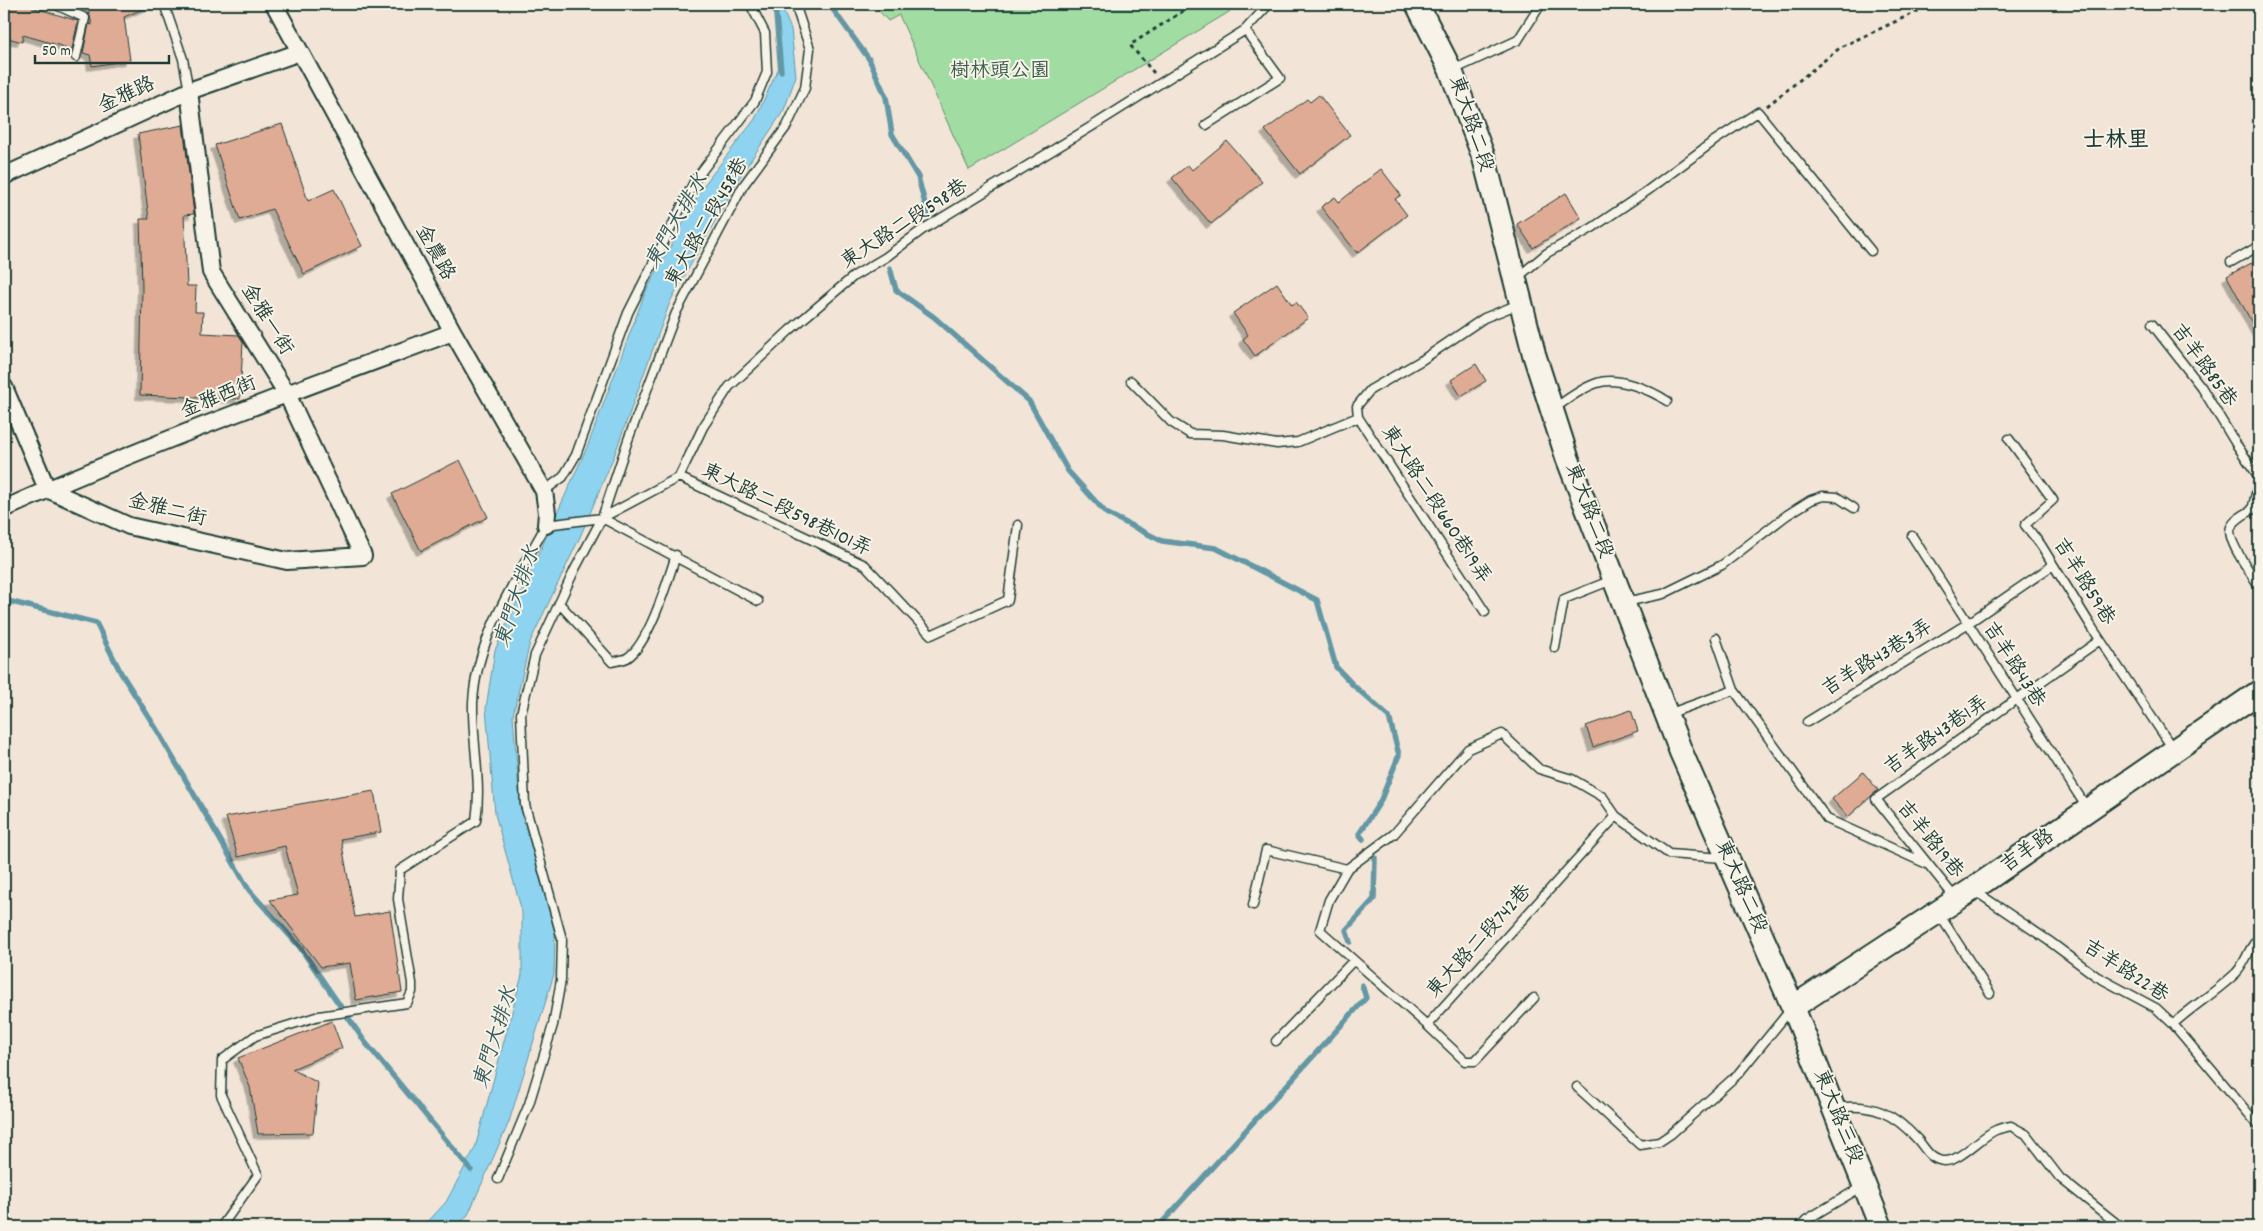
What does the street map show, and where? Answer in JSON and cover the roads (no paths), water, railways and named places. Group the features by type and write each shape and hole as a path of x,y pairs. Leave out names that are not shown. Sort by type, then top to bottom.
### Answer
{"main road":[{"name":"東大路二段","path":"1417,4 1451,71 1484,158 1534,354 1567,457 1666,715 1793,1007"},
{"name":"吉羊路","path":"1793,1007 1965,895 2259,692"},
{"name":"東大路三段","path":"1793,1007 1881,1227"}],"street":[{"name":"金農路","path":"274,4 453,332 544,491 547,513 546,525"},
{"name":"金雅路","path":"4,176 189,91 300,52"},
{"name":"金雅一街","path":"189,91 211,272 287,394 363,556"},
{"name":"金雅西街","path":"4,509 287,394 453,332"},
{"path":"4,387 47,490"},
{"name":"金雅二街","path":"47,490 129,526 287,560 363,556"}],"lane":[{"path":"54,4 85,18 76,57"},
{"path":"164,4 183,59 189,91"},
{"path":"544,491 563,477 576,455 628,313 695,180 755,100 767,72 765,33 750,4"},
{"name":"東大路二段458巷","path":"498,1179 529,1104 553,1026 561,980 562,939 525,805 521,714 535,655 602,518 628,440 676,313 743,186 787,126 805,88 810,49 795,4"},
{"name":"東大路二段598巷","path":"679,477 703,427 730,387 790,330 854,276 886,257 922,230 1245,30 1269,4"},
{"path":"1451,71 1518,40 1541,4"},
{"path":"1206,125 1280,78 1245,30"},
{"path":"1515,280 1547,253 1592,228 1758,112 1871,251"},
{"path":"2231,262 2259,246"},
{"path":"1131,381 1172,422 1190,434 1223,435 1277,444 1298,442 1358,417 1357,406 1370,390 1422,360 1484,318 1521,304"},
{"name":"吉羊路85巷","path":"2152,324 2202,388 2236,444 2259,476"},
{"path":"1552,410 1598,382 1611,381 1641,388 1654,392 1667,401"},
{"name":"東大路二段660巷19弄","path":"1358,417 1485,612"},
{"name":"吉羊路59巷","path":"2009,439 2053,500 2025,525 2174,751"},
{"path":"221,1227 258,1175 220,1095 222,1060 255,1036 332,1014 407,1003 412,992 412,983 398,899 400,870 476,821 478,808 473,702 480,661 495,620 546,525 602,518 679,477"},
{"name":"東大路二段598巷101弄","path":"679,477 865,565 931,635 1008,600 1018,526"},
{"path":"2259,481 2252,510 2237,519 2230,528 2230,539 2259,586"},
{"path":"1623,602 1663,594 1722,565 1788,514 1811,500 1823,496 1837,497 1854,508"},
{"path":"602,518 676,555 758,601"},
{"name":"吉羊路43巷","path":"1912,536 2088,810"},
{"path":"559,603 612,662 627,658 641,642 662,598 676,555"},
{"name":"吉羊路43巷3弄","path":"1807,722 1967,624 2053,565"},
{"path":"1555,648 1564,599 1614,579"},
{"path":"1716,638 1734,690 1827,819 1929,865"},
{"name":"吉羊路43巷1弄","path":"1876,799 2100,640"},
{"path":"1666,715 1734,690"},
{"path":"1253,905 1266,850 1347,869 1394,834 1468,749 1502,734 1539,769 1572,779 1603,797 1616,816 1669,854 1728,859"},
{"name":"吉羊路19巷","path":"1876,799 1929,865 1965,895"},
{"name":"東大路二段742巷","path":"1347,869 1329,900 1320,930 1427,1026 1616,816"},
{"name":"吉羊路22巷","path":"1965,895 2050,941 2096,976 2156,1008 2172,1024 2259,1126"},
{"path":"1938,912 1990,993"},
{"path":"2172,1024 2210,996 2236,973 2246,962 2253,943 2259,938"},
{"path":"1276,1041 1353,960"},
{"path":"1427,1026 1465,1062 1475,1061 1534,998"},
{"path":"1577,1087 1640,1145 1659,1142 1738,1074 1793,1007"},
{"path":"1834,1109 1855,1105 1887,1113 1918,1140 1932,1157 1944,1161 1958,1156 1996,1130 2011,1126 2026,1134 2060,1178 2122,1227"},
{"path":"1800,1227 1806,1220 1864,1186"}],"water":[{"path":"775,4 780,4 791,29 796,76 784,110 739,178 670,302 614,456 580,537 530,642 513,715 520,806 555,933 554,974 509,1122 468,1215 457,1227 423,1227 446,1202 475,1148 522,975 522,912 495,814 486,708 495,650 588,445 645,293 704,185 755,119 780,65"}],"waterway":[{"name":"東門大排水","path":"775,4 781,71"},
{"path":"829,4 869,59 886,97 892,134 918,177 928,215"},
{"path":"890,268 896,290 934,317 1029,401 1068,471 1106,513 1162,541 1216,548 1317,600 1336,667 1389,717 1399,755 1380,802 1359,834 1363,839"},
{"path":"4,600 96,623 121,673 157,730 249,890 299,946 365,1042 471,1170"},
{"path":"1350,942 1346,930 1374,899 1375,858"},
{"path":"1158,1227 1366,998 1362,985"}],"district":[{"name":"士林里","path":"2116,141"}],"park label":[{"name":"樹林頭公園","path":"1000,72"}]}
